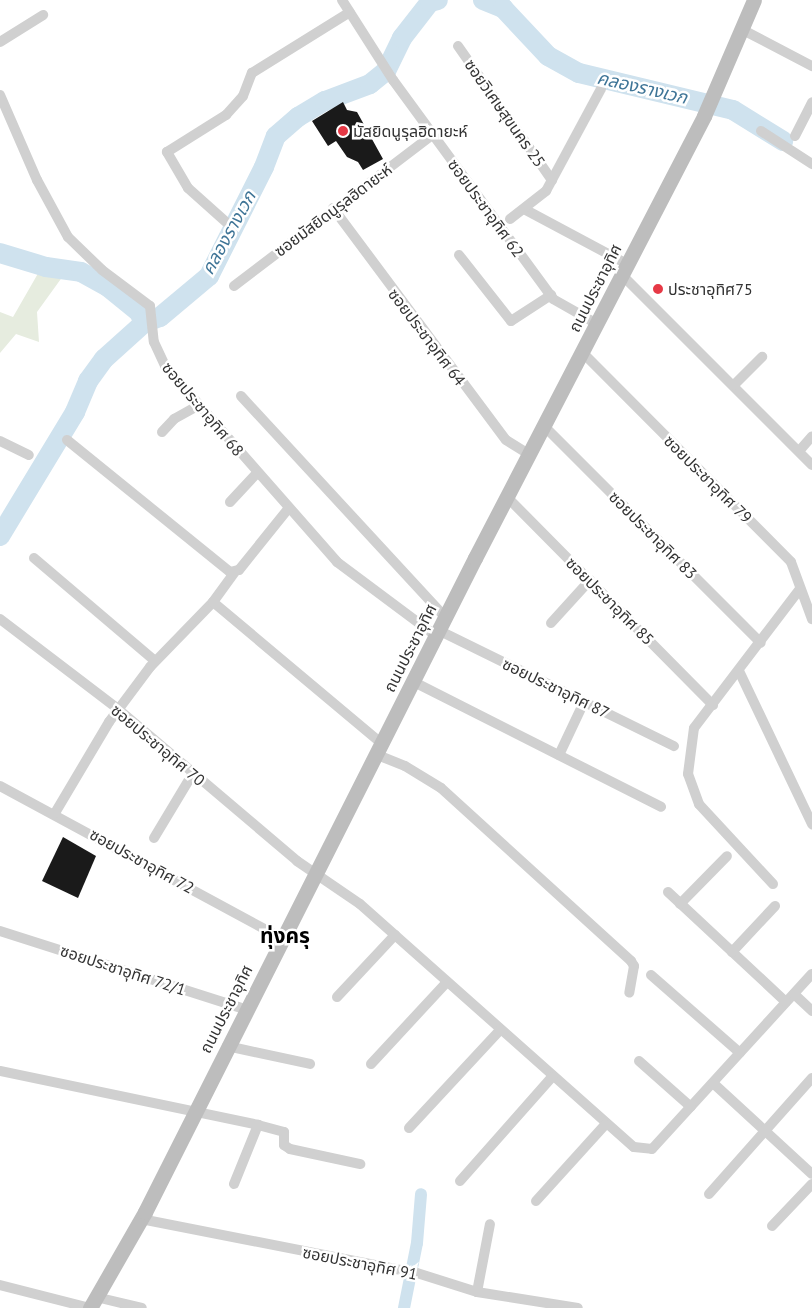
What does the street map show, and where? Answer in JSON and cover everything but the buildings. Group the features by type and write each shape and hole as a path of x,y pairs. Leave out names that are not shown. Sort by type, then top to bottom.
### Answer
{"main road":[{"name":"ถนนประชาอุทิศ","path":"92,1304 141,1219 245,1009 412,681 545,427 624,269 704,116 743,30 754,0"}],"street":[{"name":"ซอยประชาอุทิศ 62","path":"342,0 393,80 551,295 597,324"},
{"path":"226,222 188,188 167,152 226,115 243,96 252,73 350,12"},
{"path":"0,42 43,16"},
{"path":"743,30 812,66"},
{"name":"ซอยวิเศษสุขนคร 25","path":"458,46 552,180"},
{"name":"ซอยวิเศษสุขนคร 25","path":"510,219 546,191 600,89"},
{"name":"ซอยประชาอุทิศ 68","path":"0,95 37,180 68,236 102,270 150,306 152,334 159,358 288,509 337,562 437,633"},
{"path":"795,136 812,102"},
{"path":"761,131 812,164"},
{"name":"ซอยมัสยิดนูรุลฮิดายะห์","path":"234,286 333,208 432,135"},
{"name":"ซอยประชาอุทิศ 64","path":"333,208 506,440 530,455"},
{"path":"524,209 624,269 734,385 800,450 812,465"},
{"path":"459,255 511,321 551,295"},
{"name":"ซอยประชาอุทิศ 79","path":"582,352 791,562 812,618"},
{"path":"734,385 762,357"},
{"path":"240,396 445,617"},
{"path":"162,432 174,419 199,405"},
{"name":"ซอยประชาอุทิศ 83","path":"545,427 761,643"},
{"path":"800,450 812,436"},
{"path":"67,440 235,572"},
{"path":"0,441 29,455"},
{"path":"230,502 257,473"},
{"name":"ซอยประชาอุทิศ 85","path":"507,498 713,705"},
{"path":"55,813 75,774 118,709 156,661 212,602 288,509"},
{"path":"34,558 156,661"},
{"path":"551,623 590,580"},
{"path":"773,884 692,791 688,774 694,728 761,643 800,589"},
{"path":"212,602 378,748 441,788 631,961 634,966 629,993"},
{"name":"ซอยประชาอุทิศ 70","path":"0,619 118,709 315,872 360,904 605,1125 634,1147 652,1149 691,1107"},
{"name":"ซอยประชาอุทิศ 87","path":"437,633 674,746"},
{"path":"739,671 812,824"},
{"path":"412,681 661,807"},
{"path":"559,755 584,702"},
{"path":"154,838 193,773"},
{"name":"ซอยประชาอุทิศ 72","path":"0,786 55,813 282,938"},
{"path":"680,904 727,856"},
{"path":"668,892 786,1002"},
{"path":"732,952 775,906"},
{"name":"ซอยประชาอุทิศ 72/1","path":"0,931 245,1009"},
{"path":"337,997 395,935"},
{"path":"639,1061 691,1107 812,974"},
{"path":"651,975 740,1053"},
{"path":"371,1064 447,982"},
{"path":"794,994 812,1011"},
{"path":"410,1128 500,1030"},
{"path":"227,1046 310,1064"},
{"path":"0,1071 196,1109 258,1125 284,1132 284,1145 290,1149 360,1164"},
{"path":"460,1181 552,1077"},
{"path":"709,1194 812,1078"},
{"path":"713,1083 812,1174"},
{"path":"234,1184 258,1125"},
{"path":"536,1201 605,1125"},
{"path":"772,1226 812,1184"},
{"name":"ซอยประชาอุทิศ 91","path":"141,1219 417,1274 477,1292 578,1308"},
{"path":"477,1292 490,1224"},
{"path":"0,1284 92,1304 142,1308"}],"shaded area":[{"path":"40,270 63,276 37,312 39,342 16,334 0,353 0,312 13,317"}],"waterway":[{"name":"คลองรางเวก","path":"0,536 75,412 88,381 104,359 144,323 160,317 209,276 264,167 276,136 298,117 325,101 370,84 386,71 402,38 430,2 438,0"},
{"name":"คลองรางเวก","path":"483,0 503,8 548,56 579,73 733,110 783,141"},
{"path":"0,253 46,267 81,272 108,287 139,312 144,323"},
{"path":"404,1308 417,1243 421,1194"}],"place":[{"name":"มัสยิดนูรุลฮิดายะห์","path":"343,131"},
{"name":"ประชาอุทิศ75","path":"658,289"}],"district":[{"name":"ทุ่งครุ","path":"285,936"}]}
